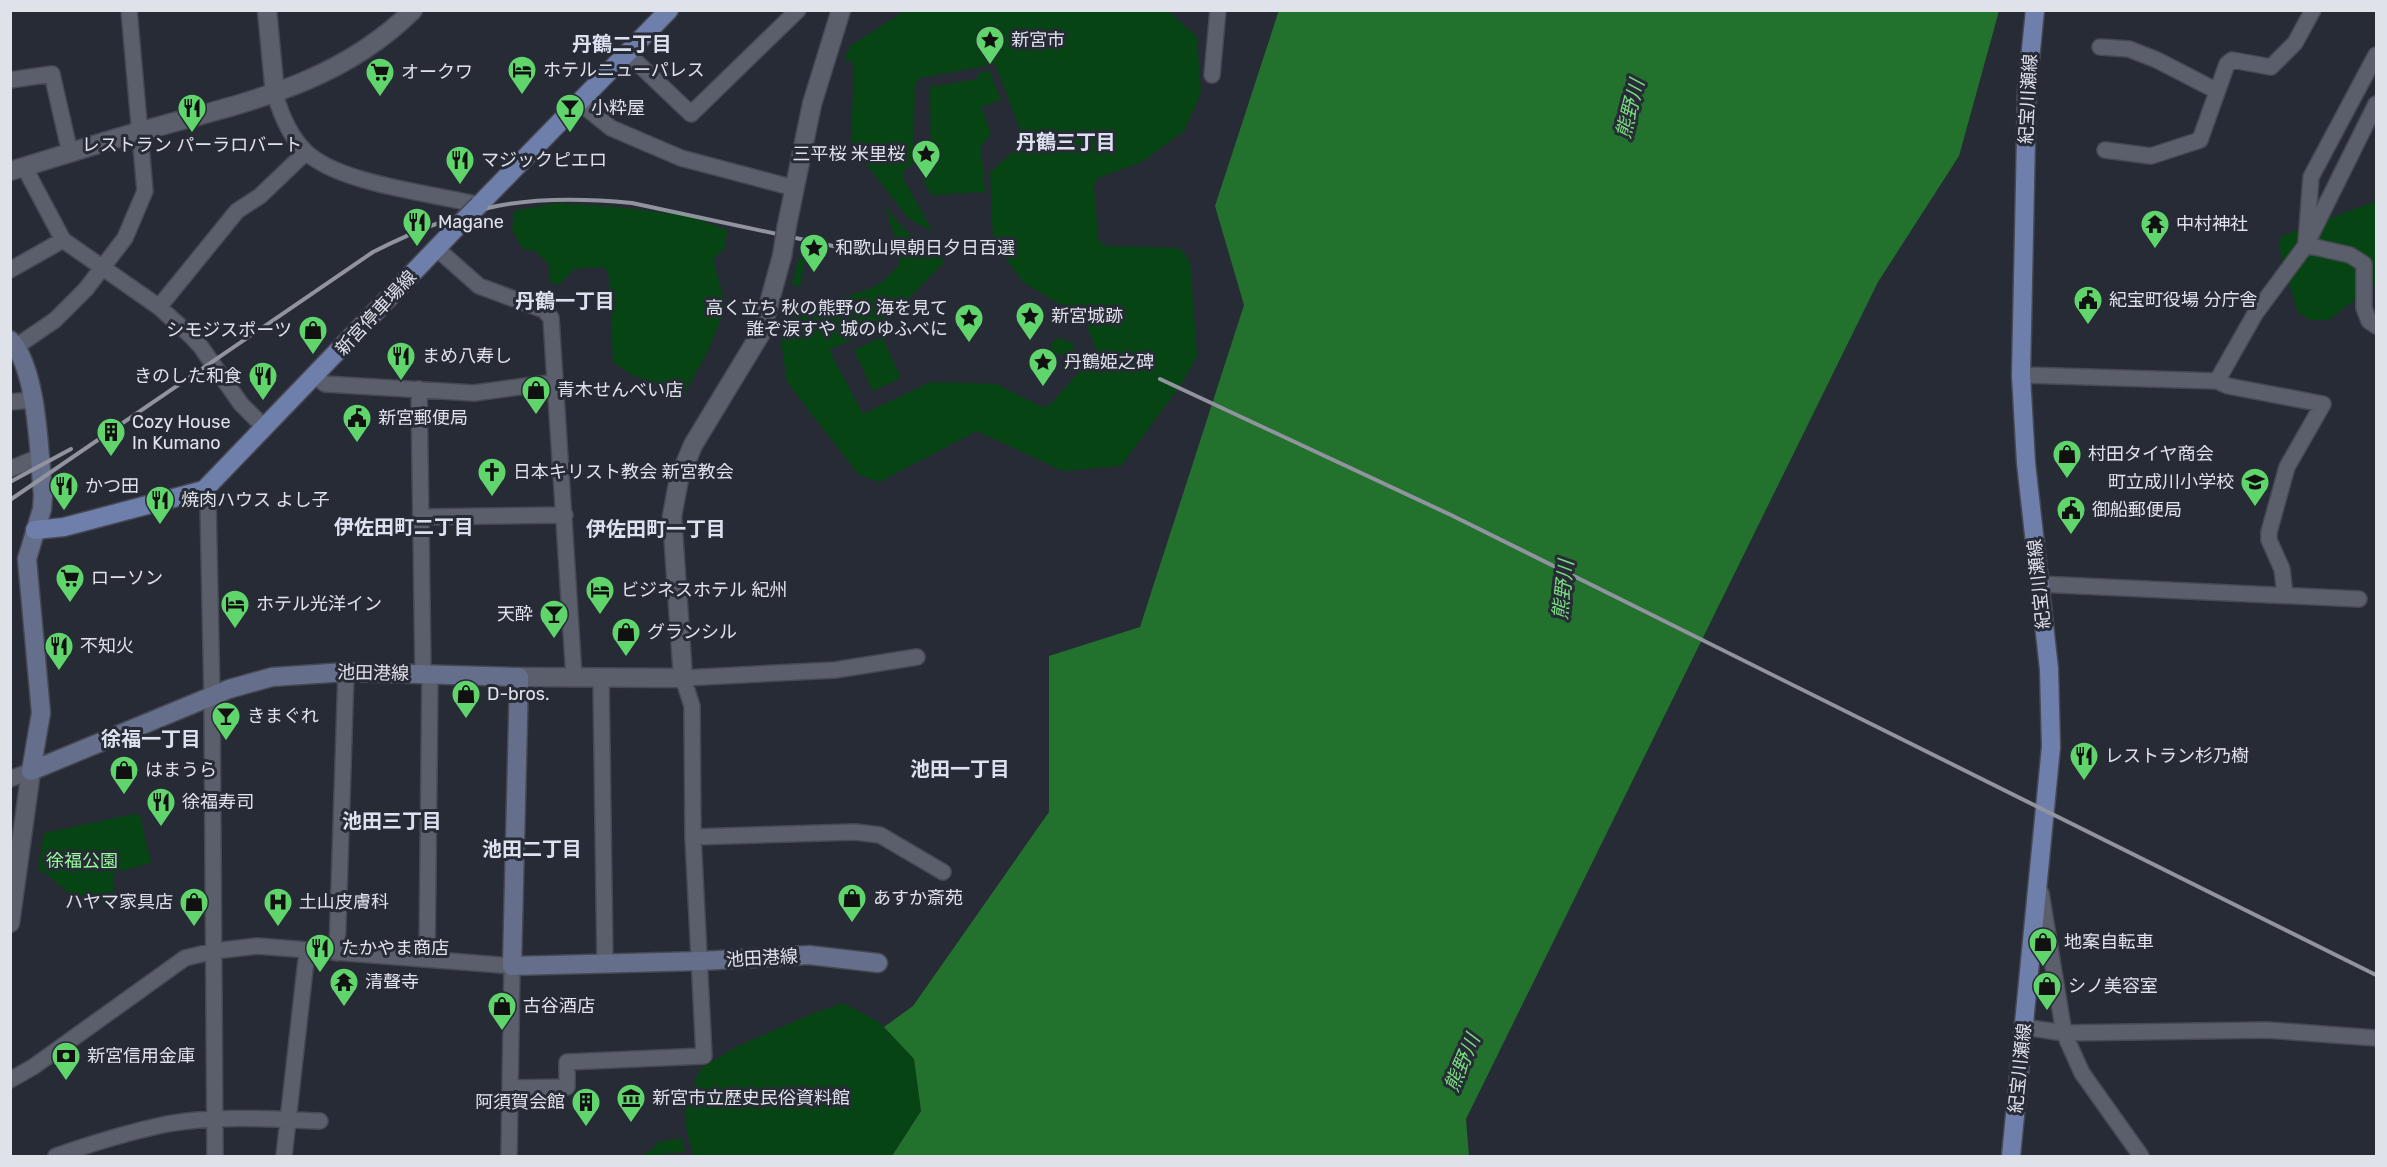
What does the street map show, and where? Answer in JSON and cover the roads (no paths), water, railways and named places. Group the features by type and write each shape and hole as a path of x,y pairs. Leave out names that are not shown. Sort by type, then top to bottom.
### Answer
{"main road":[{"name":"新宮停車場線","path":"204,490 669,10"},
{"name":"紀宝川瀬線","path":"2011,1156 2051,747 2049,669 2022,419 2021,375 2027,89 2035,10"},
{"path":"14,343 27,368 43,504 27,559 41,713 31,771"},
{"path":"35,530 64,527 204,490"},
{"name":"池田港線","path":"31,771 248,683 272,677 346,672 519,677"},
{"path":"513,966 519,677"},
{"name":"池田港線","path":"513,966 700,961 809,955 878,963"}],"street":[{"path":"14,343 61,315 103,268 125,238 145,191 129,10"},
{"path":"267,10 274,94 281,117 306,152 327,166 348,175 479,205"},
{"path":"19,168 140,131 274,94 338,67 368,49 413,10"},
{"path":"628,54 691,114 798,10"},
{"path":"510,1088 567,1087 567,1062 704,1056 693,837 692,706 683,678 672,516 679,479 693,446 761,333 782,256 812,104 841,10"},
{"path":"1212,75 1218,10"},
{"path":"2105,150 2151,156 2200,140 2227,64 2232,60 2271,67 2295,43 2313,10"},
{"path":"2100,47 2129,50 2157,60 2217,91"},
{"path":"2306,245 2311,177 2376,55"},
{"path":"10,80 52,74 70,153"},
{"path":"580,103 611,128 681,158 794,188"},
{"path":"2217,381 2255,314 2306,245 2376,104"},
{"path":"159,308 237,211 260,196 306,152"},
{"path":"19,168 29,177 63,240 159,308 201,347 241,404 264,427"},
{"path":"10,270 63,240"},
{"path":"2306,245 2350,255 2364,264 2364,308 2369,321 2376,326"},
{"path":"436,248 479,286 544,310 551,318 574,677"},
{"path":"2021,375 2217,381 2228,386 2323,404 2287,467 2269,532 2269,540 2282,569 2285,595"},
{"path":"316,376 325,384 474,393 556,382"},
{"path":"419,389 427,674 427,959"},
{"path":"10,402 32,400"},
{"path":"10,469 39,456"},
{"path":"204,490 208,501 212,698 214,1156"},
{"path":"421,517 565,515"},
{"path":"2039,584 2359,599"},
{"path":"519,677 683,678 835,670 917,657"},
{"path":"337,953 346,672"},
{"path":"601,678 605,964"},
{"path":"10,779 31,771 10,923"},
{"path":"693,837 855,832 880,835 943,872"},
{"path":"2038,873 2064,1033 2082,1074 2141,1156"},
{"path":"10,1080 33,1067 185,958 214,951 244,946 513,966 509,1156"},
{"path":"284,1156 308,951"},
{"path":"2025,1027 2064,1033 2267,1030 2376,1038"},
{"path":"56,1156 107,1138 170,1124 214,1120 320,1121"}],"water":[{"name":"熊野川","path":"1279,10 1999,11 1959,156 1878,282 1466,1119 1469,1156 892,1156 921,1111 914,1059 884,1027 913,1006 1049,812 1049,656 1140,627 1244,305 1215,206"}],"railway":[{"path":"10,500 373,252 407,236 469,213 529,201 594,200 632,203 847,249"},
{"path":"1160,379 1451,515 2376,975"},
{"path":"10,482 71,449"}],"place":[{"name":"新宮市","path":"990,66"},
{"name":"ホテルニューパレス","path":"522,96"},
{"name":"オークワ","path":"380,98"},
{"name":"レストラン パーラロバート","path":"192,134"},
{"name":"小粋屋","path":"570,134"},
{"name":"三平桜 米里桜","path":"926,180"},
{"name":"マジックピエロ","path":"460,186"},
{"name":"Magane","path":"417,248"},
{"name":"中村神社","path":"2155,250"},
{"name":"和歌山県朝日夕日百選","path":"814,274"},
{"name":"紀宝町役場 分庁舎","path":"2088,326"},
{"name":"新宮城跡","path":"1030,342"},
{"name":"高く立ち 秋の熊野の 海を見て 誰ぞ涙すや 城のゆふべに","path":"969,344"},
{"name":"シモジスポーツ","path":"313,356"},
{"name":"まめ八寿し","path":"401,382"},
{"name":"丹鶴姫之碑","path":"1043,388"},
{"name":"きのした和食","path":"263,402"},
{"name":"青木せんべい店","path":"536,416"},
{"name":"新宮郵便局","path":"357,444"},
{"name":"Cozy House In Kumano","path":"111,458"},
{"name":"村田タイヤ商会","path":"2067,480"},
{"name":"日本キリスト教会 新宮教会","path":"492,498"},
{"name":"町立成川小学校","path":"2255,508"},
{"name":"かつ田","path":"64,512"},
{"name":"焼肉ハウス よし子","path":"160,526"},
{"name":"御船郵便局","path":"2071,536"},
{"name":"ローソン","path":"70,604"},
{"name":"ビジネスホテル 紀州","path":"600,616"},
{"name":"ホテル光洋イン","path":"235,630"},
{"name":"天酔","path":"554,640"},
{"name":"グランシル","path":"626,658"},
{"name":"不知火","path":"59,672"},
{"name":"D-bros.","path":"466,720"},
{"name":"きまぐれ","path":"226,742"},
{"name":"レストラン杉乃樹","path":"2084,782"},
{"name":"はまうら","path":"124,796"},
{"name":"徐福寿司","path":"161,828"},
{"name":"あすか斎苑","path":"852,924"},
{"name":"ハヤマ家具店","path":"194,928"},
{"name":"土山皮膚科","path":"278,928"},
{"name":"地案自転車","path":"2043,968"},
{"name":"たかやま商店","path":"320,974"},
{"name":"清聲寺","path":"344,1008"},
{"name":"シノ美容室","path":"2047,1012"},
{"name":"古谷酒店","path":"502,1032"},
{"name":"新宮信用金庫","path":"66,1082"},
{"name":"新宮市立歴史民俗資料館","path":"631,1124"},
{"name":"阿須賀会館","path":"586,1128"}],"district":[{"name":"丹鶴二丁目","path":"622,44"},
{"name":"丹鶴三丁目","path":"1066,142"},
{"name":"丹鶴一丁目","path":"565,301"},
{"name":"伊佐田町二丁目","path":"404,527"},
{"name":"伊佐田町一丁目","path":"656,529"},
{"name":"徐福一丁目","path":"151,739"},
{"name":"池田一丁目","path":"960,769"},
{"name":"池田三丁目","path":"392,821"},
{"name":"池田二丁目","path":"532,849"}],"park label":[{"name":"徐福公園","path":"82,861"}]}
